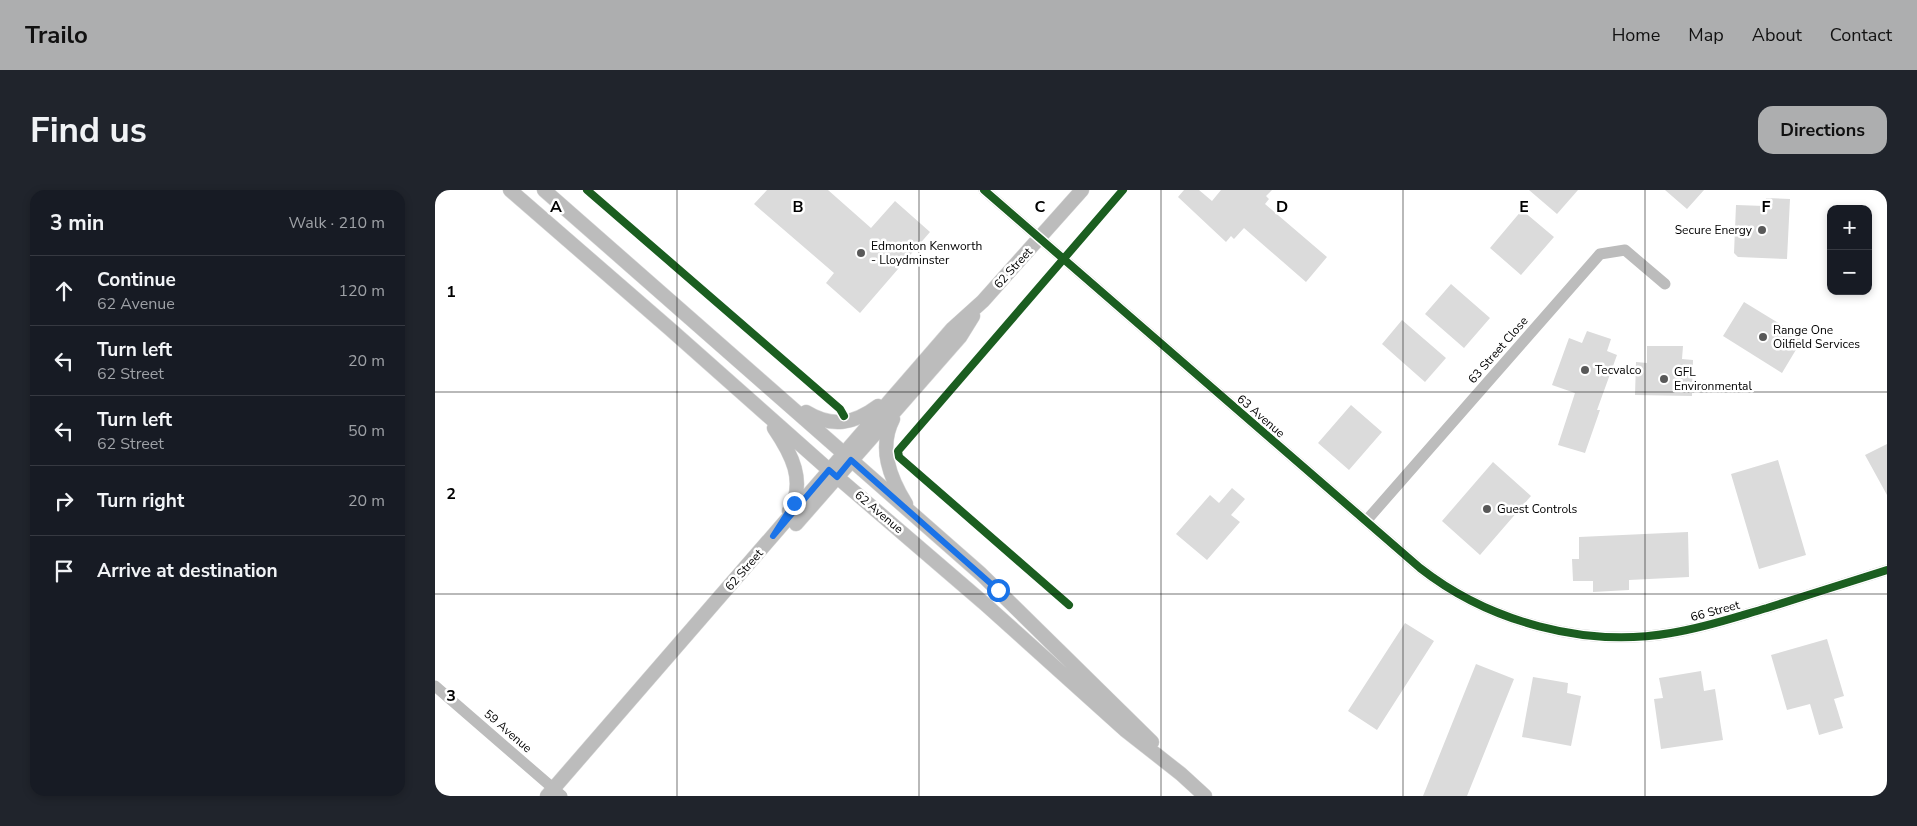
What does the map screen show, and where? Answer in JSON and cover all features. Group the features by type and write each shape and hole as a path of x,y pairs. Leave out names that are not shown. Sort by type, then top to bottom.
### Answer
{"main road":[{"name":"62 Avenue","path":"510,190 985,604 1125,730 1181,774 1205,796"},
{"name":"62 Avenue","path":"544,190 998,590 1082,675 1132,721 1181,774"},
{"name":"62 Street","path":"557,794 847,457 900,388 952,328 983,301 1083,190"},
{"name":"62 Street","path":"847,457 899,406 960,337 983,301"},
{"path":"783,399 817,419 828,422 845,422 868,413 900,388"},
{"path":"899,406 886,435 886,456 895,485 913,515"},
{"path":"766,414 790,452 796,469 798,490 794,503 773,536"},
{"name":"62 Street","path":"557,794 773,536 833,473"}],"street":[{"name":"63 Avenue","path":"984,190 1421,568 1445,586 1485,608 1543,627"},
{"name":"63 Street Close","path":"1366,521 1600,254 1625,250 1665,284"},
{"name":"66 Street","path":"1543,627 1573,633 1611,637 1671,633 1737,617 1887,570"},
{"name":"59 Avenue","path":"435,686 557,794"}],"building":[{"name":"Edmonton Kenworth - Lloydminster","path":"767,190 828,190 871,228 895,201 930,232 860,313 826,283 834,273 754,204"},
{"path":"1184,190 1199,190 1212,201 1221,190 1272,190 1266,196 1269,199 1265,204 1327,257 1306,282 1244,228 1234,239 1231,236 1226,242 1178,197"},
{"path":"1529,190 1578,190 1557,214"},
{"path":"1665,190 1704,190 1687,209"},
{"name":"Secure Energy","path":"1766,198 1790,199 1787,259 1738,257 1734,253 1736,205 1765,206"},
{"path":"1522,210 1554,237 1521,275 1490,248"},
{"path":"1451,284 1490,318 1464,348 1425,314"},
{"name":"Range One Oilfield Services","path":"1744,302 1803,338 1782,373 1723,336"},
{"path":"1402,320 1446,358 1425,382 1382,344"},
{"name":"Tecvalco","path":"1587,331 1611,339 1607,351 1617,355 1597,410 1600,410 1585,453 1558,445 1575,393 1552,385 1569,338 1582,343"},
{"name":"GFL Environmental","path":"1647,346 1683,346 1682,359 1693,360 1692,396 1635,395 1636,362 1647,363"},
{"path":"1351,405 1382,432 1349,470 1318,443"},
{"path":"1887,444 1887,495 1865,455"},
{"path":"1778,460 1806,555 1759,569 1731,474"},
{"name":"Guest Controls","path":"1493,462 1531,496 1480,555 1442,521"},
{"path":"1232,488 1245,499 1231,515 1240,522 1207,560 1176,534 1210,495 1219,503"},
{"path":"1688,532 1689,577 1629,580 1629,590 1593,592 1593,581 1573,581 1572,559 1579,559 1579,537"},
{"path":"1405,623 1434,641 1377,730 1348,711"},
{"path":"1827,639 1844,696 1834,699 1843,728 1819,735 1810,704 1787,710 1771,655"},
{"path":"1476,664 1514,679 1467,796 1423,796"},
{"path":"1701,671 1704,691 1715,689 1723,740 1661,749 1654,699 1663,698 1659,678"},
{"path":"1533,677 1568,683 1567,693 1581,696 1571,746 1522,737"}],"cycle path":[{"path":"587,190 840,409 844,416"},
{"path":"984,190 1420,568 1447,587 1476,603 1507,616 1539,626 1572,633 1605,637 1638,637 1671,633 1732,619 1887,570"},
{"path":"1069,605 899,457 898,451 1123,190"}],"place":[{"name":"Secure Energy","path":"1762,230"},
{"name":"Edmonton Kenworth - Lloydminster","path":"861,253"},
{"name":"Range One Oilfield Services","path":"1763,337"},
{"name":"Tecvalco","path":"1585,370"},
{"name":"GFL Environmental","path":"1664,379"},
{"name":"Guest Controls","path":"1487,509"}],"route":[{"path":"794,503 773,536 829,470 837,477 851,460 998,590"}]}
